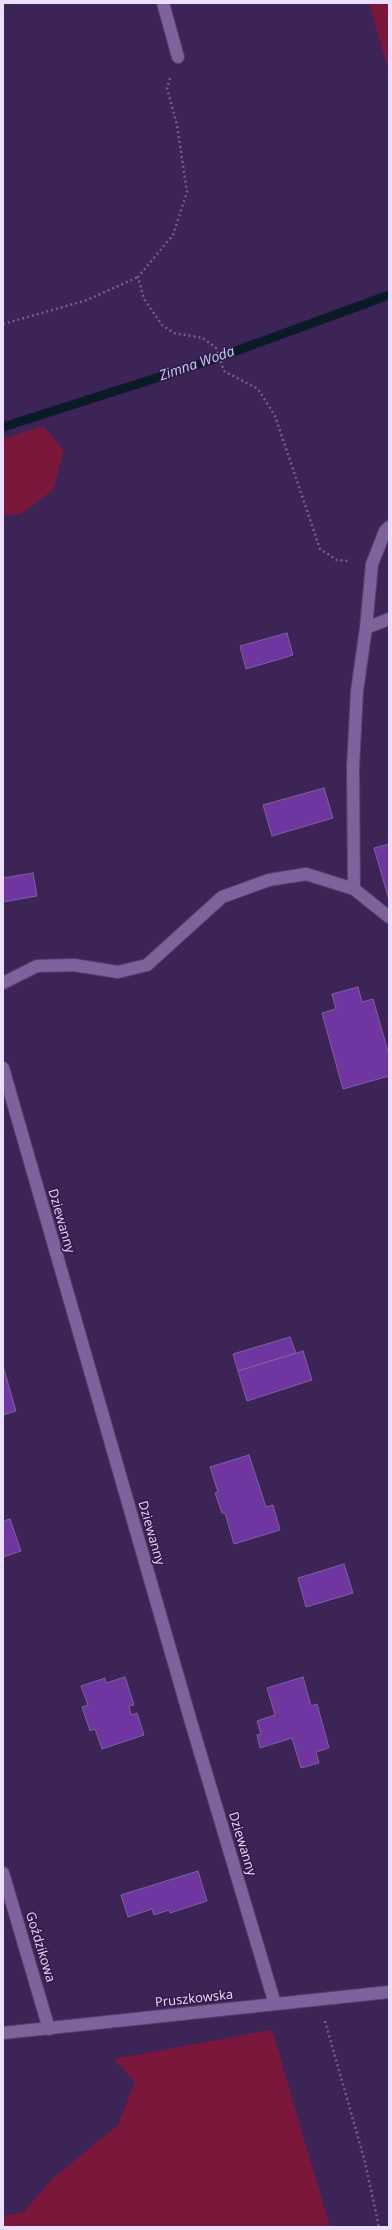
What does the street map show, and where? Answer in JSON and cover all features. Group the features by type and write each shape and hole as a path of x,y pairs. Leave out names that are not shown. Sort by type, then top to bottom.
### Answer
{"street":[{"path":"163,3 178,58"},
{"path":"354,889 353,767 356,707 372,564 385,531 389,527"},
{"path":"366,628 389,619"},
{"path":"3,983 37,966 74,965 118,972 147,965 222,897 269,880 306,874 354,889 389,917"},
{"name":"Dziewanny","path":"3,1068 190,1722 275,2004"},
{"name":"Goździkowa","path":"3,1873 50,2029"},
{"name":"Pruszkowska","path":"3,2033 389,1992"}],"path":[{"path":"3,324 87,300 138,277 173,235 187,192 176,125 167,88 178,58"},
{"path":"138,277 144,299 162,325 174,333 203,338 216,348 224,371 258,389 275,416 320,549 337,560 372,564"},
{"path":"316,2000 324,2017 363,2155 379,2227"}],"shaded area":[{"path":"369,3 389,3 389,72"},
{"path":"43,426 64,451 53,490 21,514 3,515 3,439"},
{"path":"272,2030 330,2227 3,2227 3,2216 24,2212 52,2179 118,2125 135,2082 114,2059"}],"building":[{"path":"287,633 293,655 246,669 240,646"},
{"path":"324,788 333,818 272,836 263,805"},
{"path":"389,844 389,900 374,848"},
{"path":"33,873 37,896 3,902 3,878"},
{"path":"358,987 362,1002 373,999 389,1055 389,1076 343,1089 322,1013 336,1009 332,994"},
{"path":"290,1337 296,1353 238,1371 233,1354"},
{"path":"303,1351 312,1380 247,1401 238,1371"},
{"path":"3,1366 16,1411 3,1415"},
{"path":"249,1455 266,1507 273,1505 280,1530 234,1544 225,1513 222,1513 215,1493 218,1492 210,1467"},
{"path":"10,1519 21,1551 3,1557 3,1521"},
{"path":"344,1564 353,1593 306,1607 298,1578"},
{"path":"125,1677 134,1705 129,1706 131,1715 137,1713 144,1735 102,1749 95,1729 90,1731 82,1707 88,1705 81,1686 105,1678 106,1683"},
{"path":"303,1677 311,1706 317,1704 329,1748 316,1752 319,1763 301,1768 292,1738 260,1748 257,1735 261,1734 257,1721 275,1715 267,1688"},
{"path":"198,1871 207,1901 170,1913 169,1910 154,1915 152,1909 128,1917 121,1895"}],"waterway":[{"name":"Zimna Woda","path":"3,427 203,363 389,295"}]}
